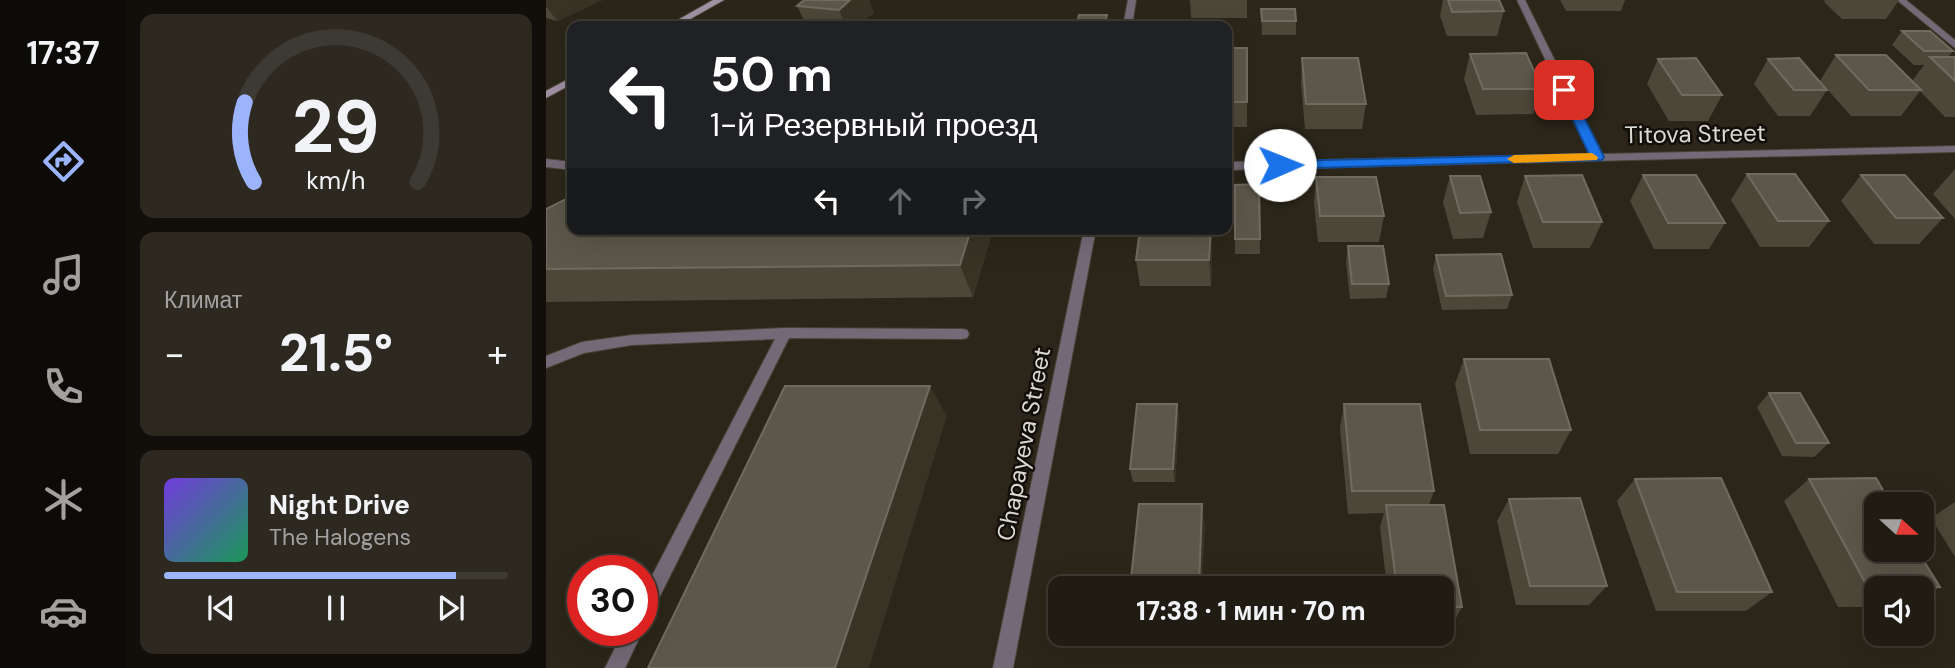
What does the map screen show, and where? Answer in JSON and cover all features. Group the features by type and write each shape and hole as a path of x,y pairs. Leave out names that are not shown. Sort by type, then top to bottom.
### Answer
{"main road":[{"path":"680,21 713,1"},
{"path":"546,95 567,83"}],"street":[{"path":"1128,21 1132,0"},
{"path":"1521,0 1597,157"},
{"path":"1901,0 1955,45"},
{"name":"Titova Street","path":"1232,166 1955,149"},
{"path":"546,163 567,165"},
{"name":"Chapayeva Street","path":"1003,668 1089,235"},
{"path":"546,362 582,348 632,340 785,333 962,334"},
{"path":"658,583 785,333"},
{"path":"615,668 626,646"}],"building":[{"path":"804,0 850,0 839,10 797,6"},
{"path":"1448,0 1499,0 1504,11 1452,12"},
{"path":"1261,9 1295,9 1296,21 1262,21"},
{"path":"1079,15 1107,15 1105,21 1077,21"},
{"path":"1902,31 1930,31 1953,51 1924,51"},
{"path":"1232,48 1247,48 1247,102 1232,102"},
{"path":"1526,53 1542,89 1483,89 1470,54"},
{"path":"1836,55 1886,55 1921,90 1869,90"},
{"path":"1930,57 1955,57 1955,81"},
{"path":"1302,58 1358,58 1366,104 1306,104"},
{"path":"1696,58 1722,95 1682,95 1658,59"},
{"path":"1799,58 1827,90 1794,90 1768,59"},
{"path":"1747,174 1795,174 1829,221 1778,221"},
{"path":"1582,175 1602,222 1543,222 1525,176"},
{"path":"1643,175 1696,175 1725,223 1668,223"},
{"path":"1861,175 1905,175 1943,218 1896,218"},
{"path":"1450,176 1480,176 1491,212 1460,213"},
{"path":"1316,177 1376,177 1384,216 1320,216"},
{"path":"1259,184 1260,239 1235,239 1235,185"},
{"path":"567,198 567,235 969,235 960,265 546,269 546,209"},
{"path":"1139,235 1211,235 1209,260 1136,260"},
{"path":"1348,246 1383,246 1389,284 1352,284"},
{"path":"1501,254 1512,295 1446,296 1436,255"},
{"path":"1464,359 1549,359 1571,430 1480,430"},
{"path":"785,386 930,386 835,668 648,668"},
{"path":"1769,393 1800,393 1829,443 1796,443"},
{"path":"1137,404 1177,404 1173,469 1130,469"},
{"path":"1344,404 1420,404 1434,491 1352,491"},
{"path":"1721,478 1772,592 1677,592 1635,479"},
{"path":"1876,478 1884,492 1864,492 1864,562 1924,562 1933,576 1864,576 1864,581 1809,479"},
{"path":"1580,498 1607,586 1530,586 1509,499"},
{"path":"1139,504 1202,504 1199,576 1131,576"},
{"path":"1386,505 1444,505 1462,607 1454,607 1454,576 1395,576"}],"slow traffic":[{"path":"1514,159 1592,157"}],"route":[{"path":"1280,165 1597,157 1564,90"}]}
